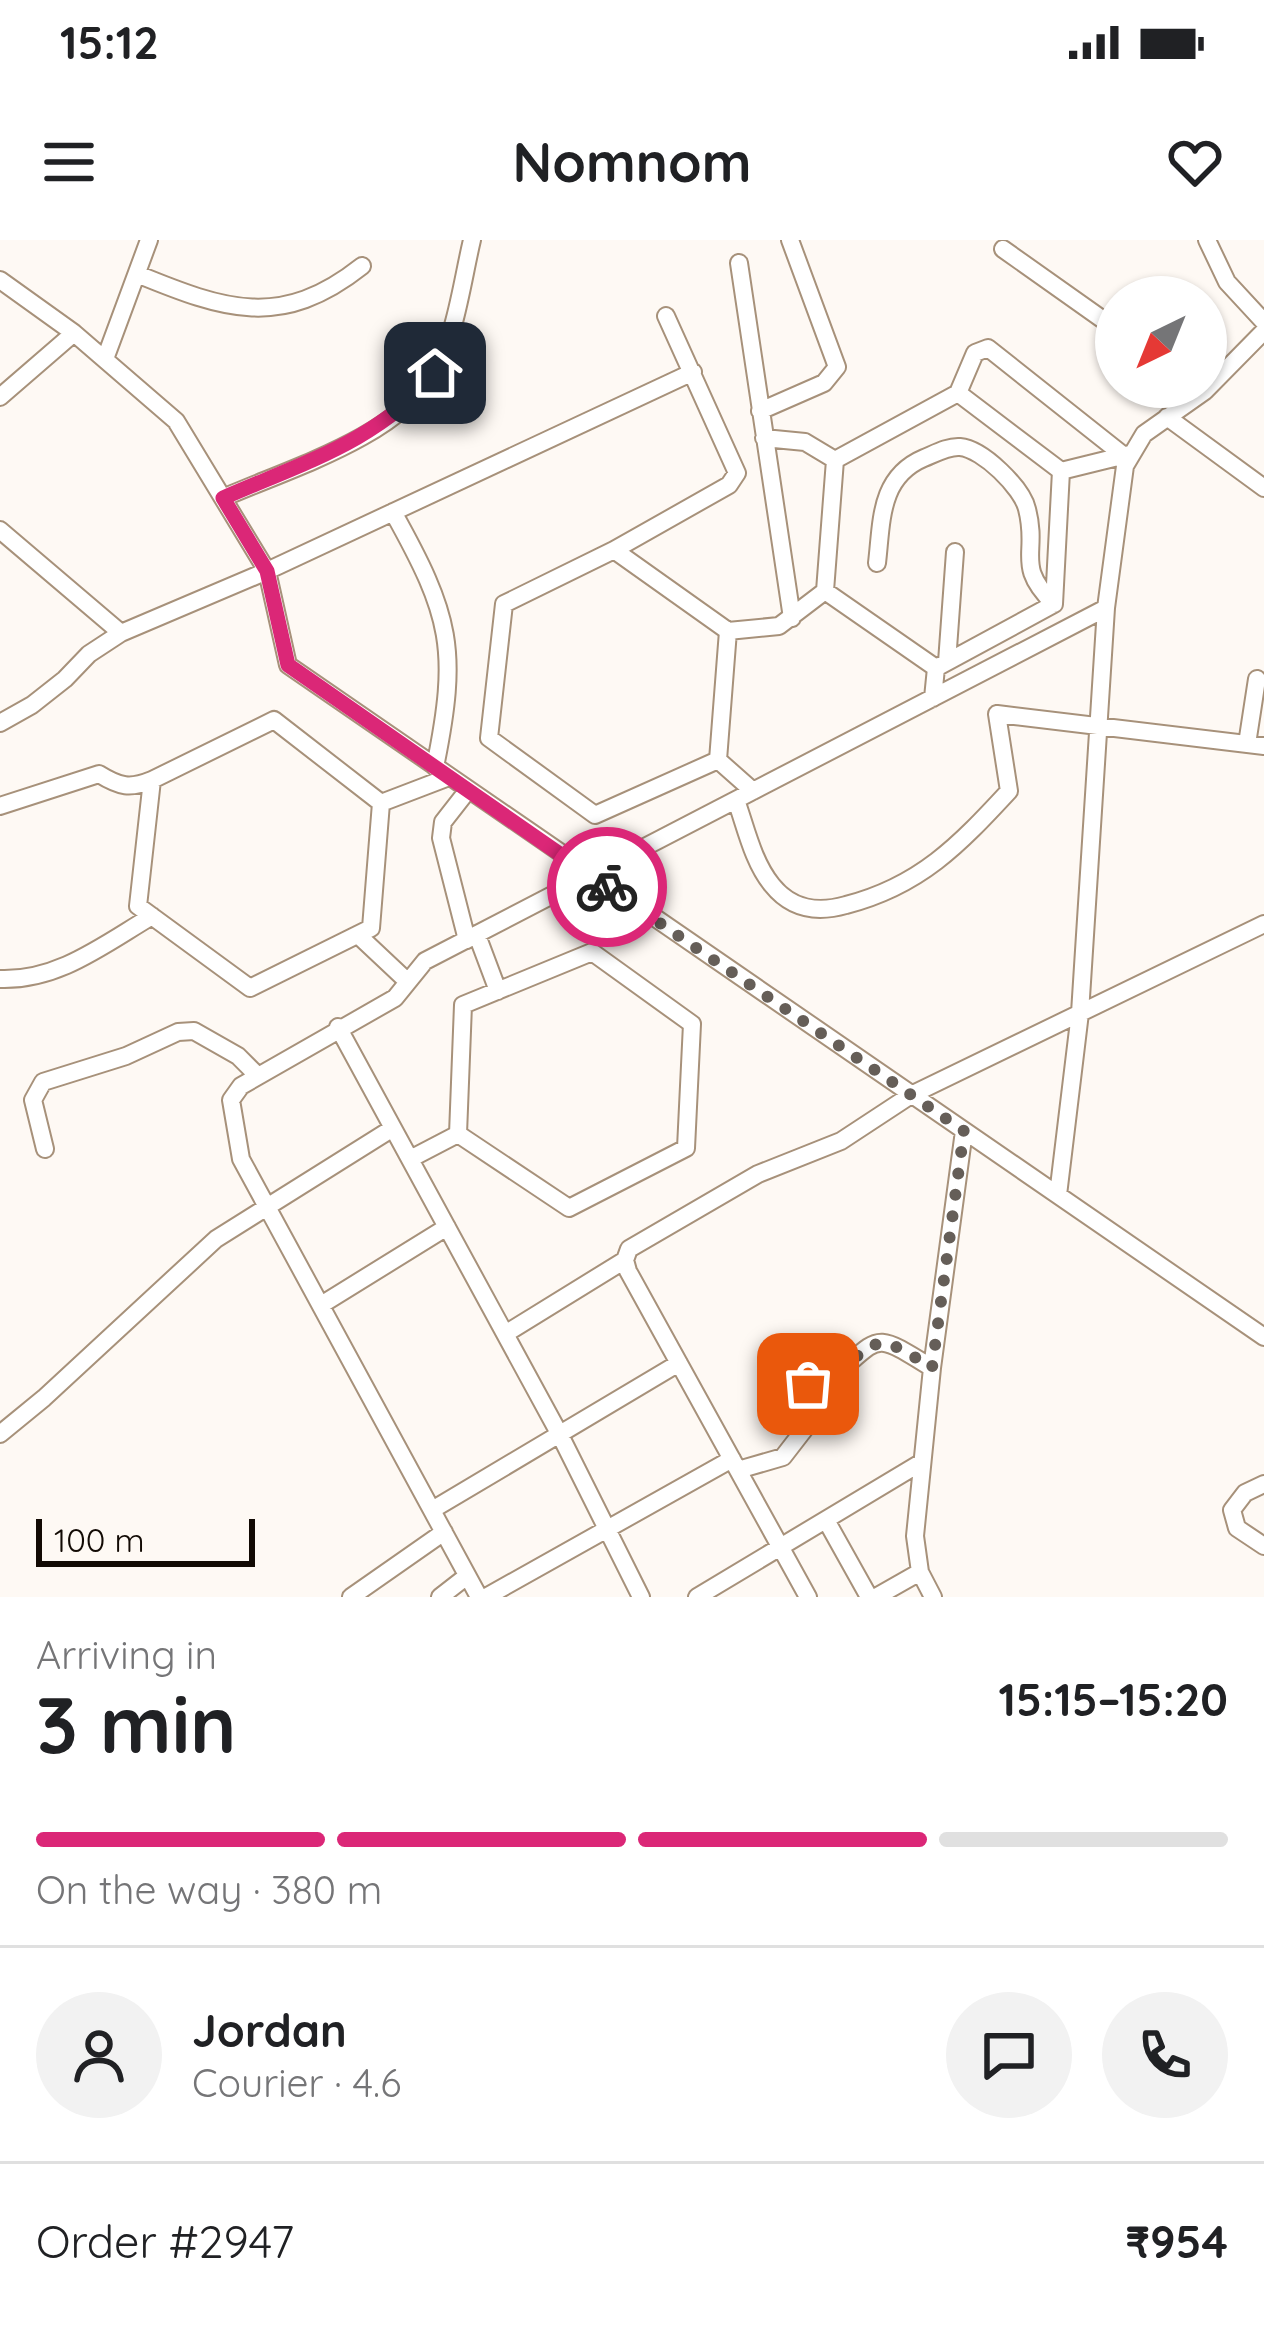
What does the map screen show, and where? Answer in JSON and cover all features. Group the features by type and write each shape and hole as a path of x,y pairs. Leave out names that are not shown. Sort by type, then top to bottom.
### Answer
{"street":[{"path":"105,359 149,240"},
{"path":"223,498 380,426 410,404 435,373 472,240"},
{"path":"760,411 824,383 837,367 790,240"},
{"path":"1207,240 1227,282 1264,322"},
{"path":"1003,249 1095,314"},
{"path":"739,263 792,618"},
{"path":"137,274 202,301 264,311 301,302 338,285 362,266"},
{"path":"0,280 74,333 176,421 267,571 288,665 1264,1336"},
{"path":"666,316 736,467 734,480 614,550 504,604 489,738 595,814 718,760"},
{"path":"1227,366 1264,332"},
{"path":"0,397 74,333"},
{"path":"835,460 958,393 975,353 988,348 1127,454"},
{"path":"0,723 32,705 88,654 121,633 267,571 692,372"},
{"path":"958,393 1061,471"},
{"path":"1058,1195 1081,1013 1106,608 1121,483 1127,454 1144,434 1179,408"},
{"path":"1168,417 1264,488"},
{"path":"764,438 805,442 835,460"},
{"path":"877,563 884,502 894,478 914,462 960,447 999,472 1027,506 1030,574 1054,604"},
{"path":"1061,471 1127,454"},
{"path":"614,550 728,631 779,626 825,590 835,460"},
{"path":"1054,604 1061,471"},
{"path":"393,512 432,581 445,620 442,772"},
{"path":"0,530 121,633"},
{"path":"933,698 942,665 955,553"},
{"path":"825,590 942,665"},
{"path":"942,665 1054,604"},
{"path":"932,1368 898,1346 868,1345 832,1378 818,1377 808,1384 817,1414 783,1457 735,1465 483,1597 467,1576 242,1159 231,1100 241,1086 394,998 425,962 1106,608"},
{"path":"718,760 728,631"},
{"path":"736,800 760,867 772,886 803,908 822,912 884,896 925,873 1010,791 997,714 1255,745 1257,679"},
{"path":"0,806 99,774 133,788 274,720 381,803"},
{"path":"718,760 753,791"},
{"path":"381,803 442,772"},
{"path":"152,780 138,906 250,988 371,928 381,803"},
{"path":"468,790 443,823 441,838 472,937 498,991"},
{"path":"0,979 33,979 62,968 152,916"},
{"path":"505,1334 625,1260 629,1249 651,1234 758,1174 841,1141 911,1095 1260,931"},
{"path":"358,935 408,982"},
{"path":"592,952 692,1024 686,1148 569,1208 458,1134 463,1005 592,952"},
{"path":"338,1027 560,1435 641,1597"},
{"path":"45,1149 33,1100 43,1082 126,1056 178,1032 194,1031 215,1042 258,1076"},
{"path":"0,1434 206,1249 393,1128"},
{"path":"933,1597 920,1573 916,1536 932,1368 964,1131"},
{"path":"410,1159 458,1134"},
{"path":"321,1305 447,1227"},
{"path":"625,1260 808,1597"},
{"path":"432,1510 679,1363"},
{"path":"697,1597 922,1462"},
{"path":"1264,1484 1245,1493 1232,1510 1237,1528 1264,1546"},
{"path":"826,1520 872,1597 920,1573"},
{"path":"351,1597 443,1532"},
{"path":"440,1597 467,1576"}],"way so far":[{"path":"607,887 964,1131 932,1368 898,1346 877,1342 858,1351 832,1378 818,1377 808,1384"}],"route":[{"path":"435,373 410,404 380,426 223,498 267,571 288,665 607,887"}]}
